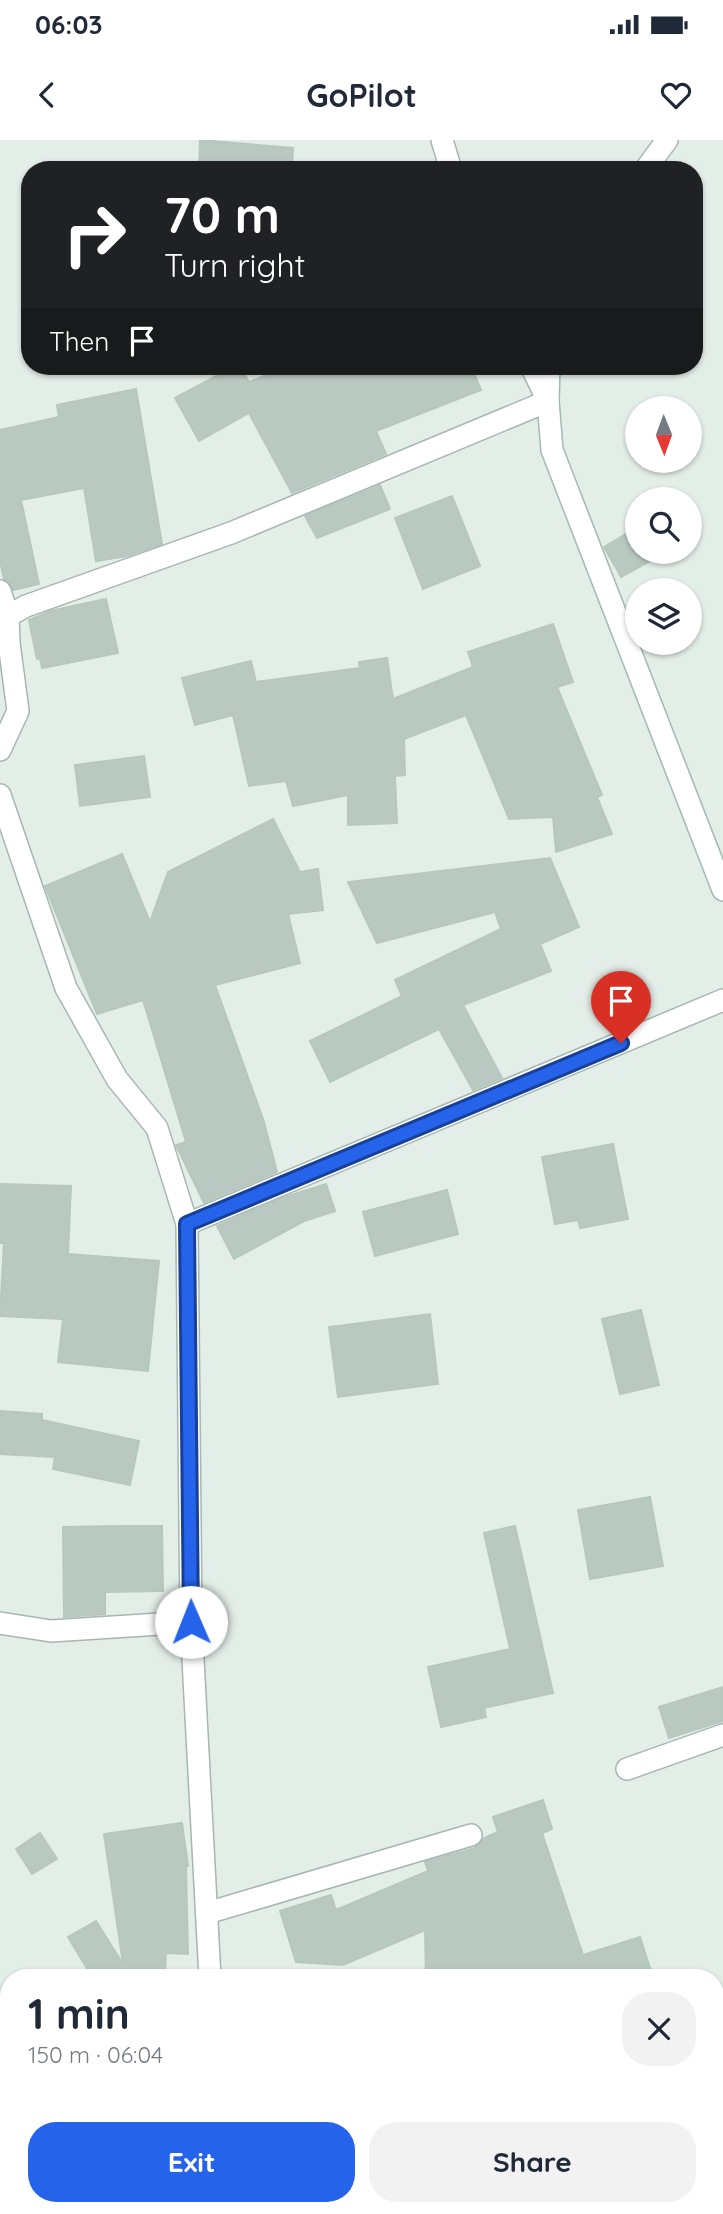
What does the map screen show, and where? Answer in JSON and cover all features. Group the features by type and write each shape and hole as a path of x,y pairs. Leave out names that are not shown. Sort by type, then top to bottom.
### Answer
{"street":[{"path":"442,140 448,161"},
{"path":"652,161 667,140"},
{"path":"535,375 548,401"},
{"path":"549,375 552,450 723,890"},
{"path":"8,616 26,606 231,533 548,401"},
{"path":"0,592 8,616 9,714 0,750"},
{"path":"0,795 66,988 117,1079 157,1128 187,1224 191,1622 209,1969"},
{"path":"187,1224 723,1000"},
{"path":"0,1623 51,1630 191,1622"},
{"path":"627,1769 723,1735"},
{"path":"206,1913 471,1835"}],"building":[{"path":"200,140 293,148 292,161 199,161"},
{"path":"218,375 245,375 249,382 266,375 475,375 481,390 376,431 386,454 292,493 249,413 199,441 175,398"},
{"path":"136,389 162,544 127,556 96,561 84,488 21,500 39,584 13,590 4,579 0,561 0,430 59,417 57,405"},
{"path":"380,485 390,509 317,538 305,516"},
{"path":"452,496 480,566 423,589 395,518"},
{"path":"625,534 625,564 645,564 621,577 604,547"},
{"path":"106,599 118,653 42,668 40,658 37,659 29,620 50,611"},
{"path":"553,624 573,682 557,687 602,795 597,797 612,834 556,852 553,817 509,819 466,715 404,739 405,775 395,776 397,823 348,825 348,795 293,806 286,781 249,786 233,715 195,725 182,678 251,661 256,682 360,668 359,662 387,658 393,699 473,667 468,652"},
{"path":"144,756 150,797 80,806 75,765"},
{"path":"273,819 300,872 318,869 323,910 288,914 300,963 215,985 264,1122 277,1172 204,1203 176,1145 186,1142 143,1000 97,1014 45,886 122,854 150,922 168,872"},
{"path":"550,858 579,927 540,944 551,971 463,1005 502,1078 473,1090 439,1029 330,1082 310,1041 402,996 395,980 501,929 495,912 377,943 348,882"},
{"path":"613,1144 628,1219 580,1228 578,1220 555,1224 542,1157"},
{"path":"0,1184 71,1186 68,1254 159,1261 148,1371 58,1362 63,1319 0,1316 4,1243 0,1243"},
{"path":"326,1184 335,1211 304,1221 234,1259 217,1226 285,1197"},
{"path":"447,1190 458,1234 375,1256 363,1212"},
{"path":"641,1310 659,1385 620,1394 602,1319"},
{"path":"430,1314 438,1384 338,1397 329,1327"},
{"path":"0,1411 42,1414 42,1420 139,1441 130,1485 53,1469 55,1457 0,1454"},
{"path":"650,1497 663,1566 590,1579 578,1510"},
{"path":"162,1526 163,1591 105,1592 105,1614 64,1617 63,1527"},
{"path":"515,1526 553,1693 484,1708 486,1717 441,1727 428,1667 510,1649 484,1533"},
{"path":"723,1687 723,1721 669,1738 659,1707"},
{"path":"543,1800 552,1829 542,1833 583,1955 640,1937 650,1969 426,1969 425,1930 343,1965 296,1962 280,1911 331,1895 336,1910 428,1871 425,1862 475,1848 484,1838 498,1832 493,1817"},
{"path":"182,1823 188,1866 188,1954 166,1953 165,1969 87,1969 68,1937 96,1921 123,1964 104,1834"},
{"path":"40,1833 57,1859 32,1874 16,1849"}],"route":[{"path":"191,1622 187,1224 621,1043"}]}
